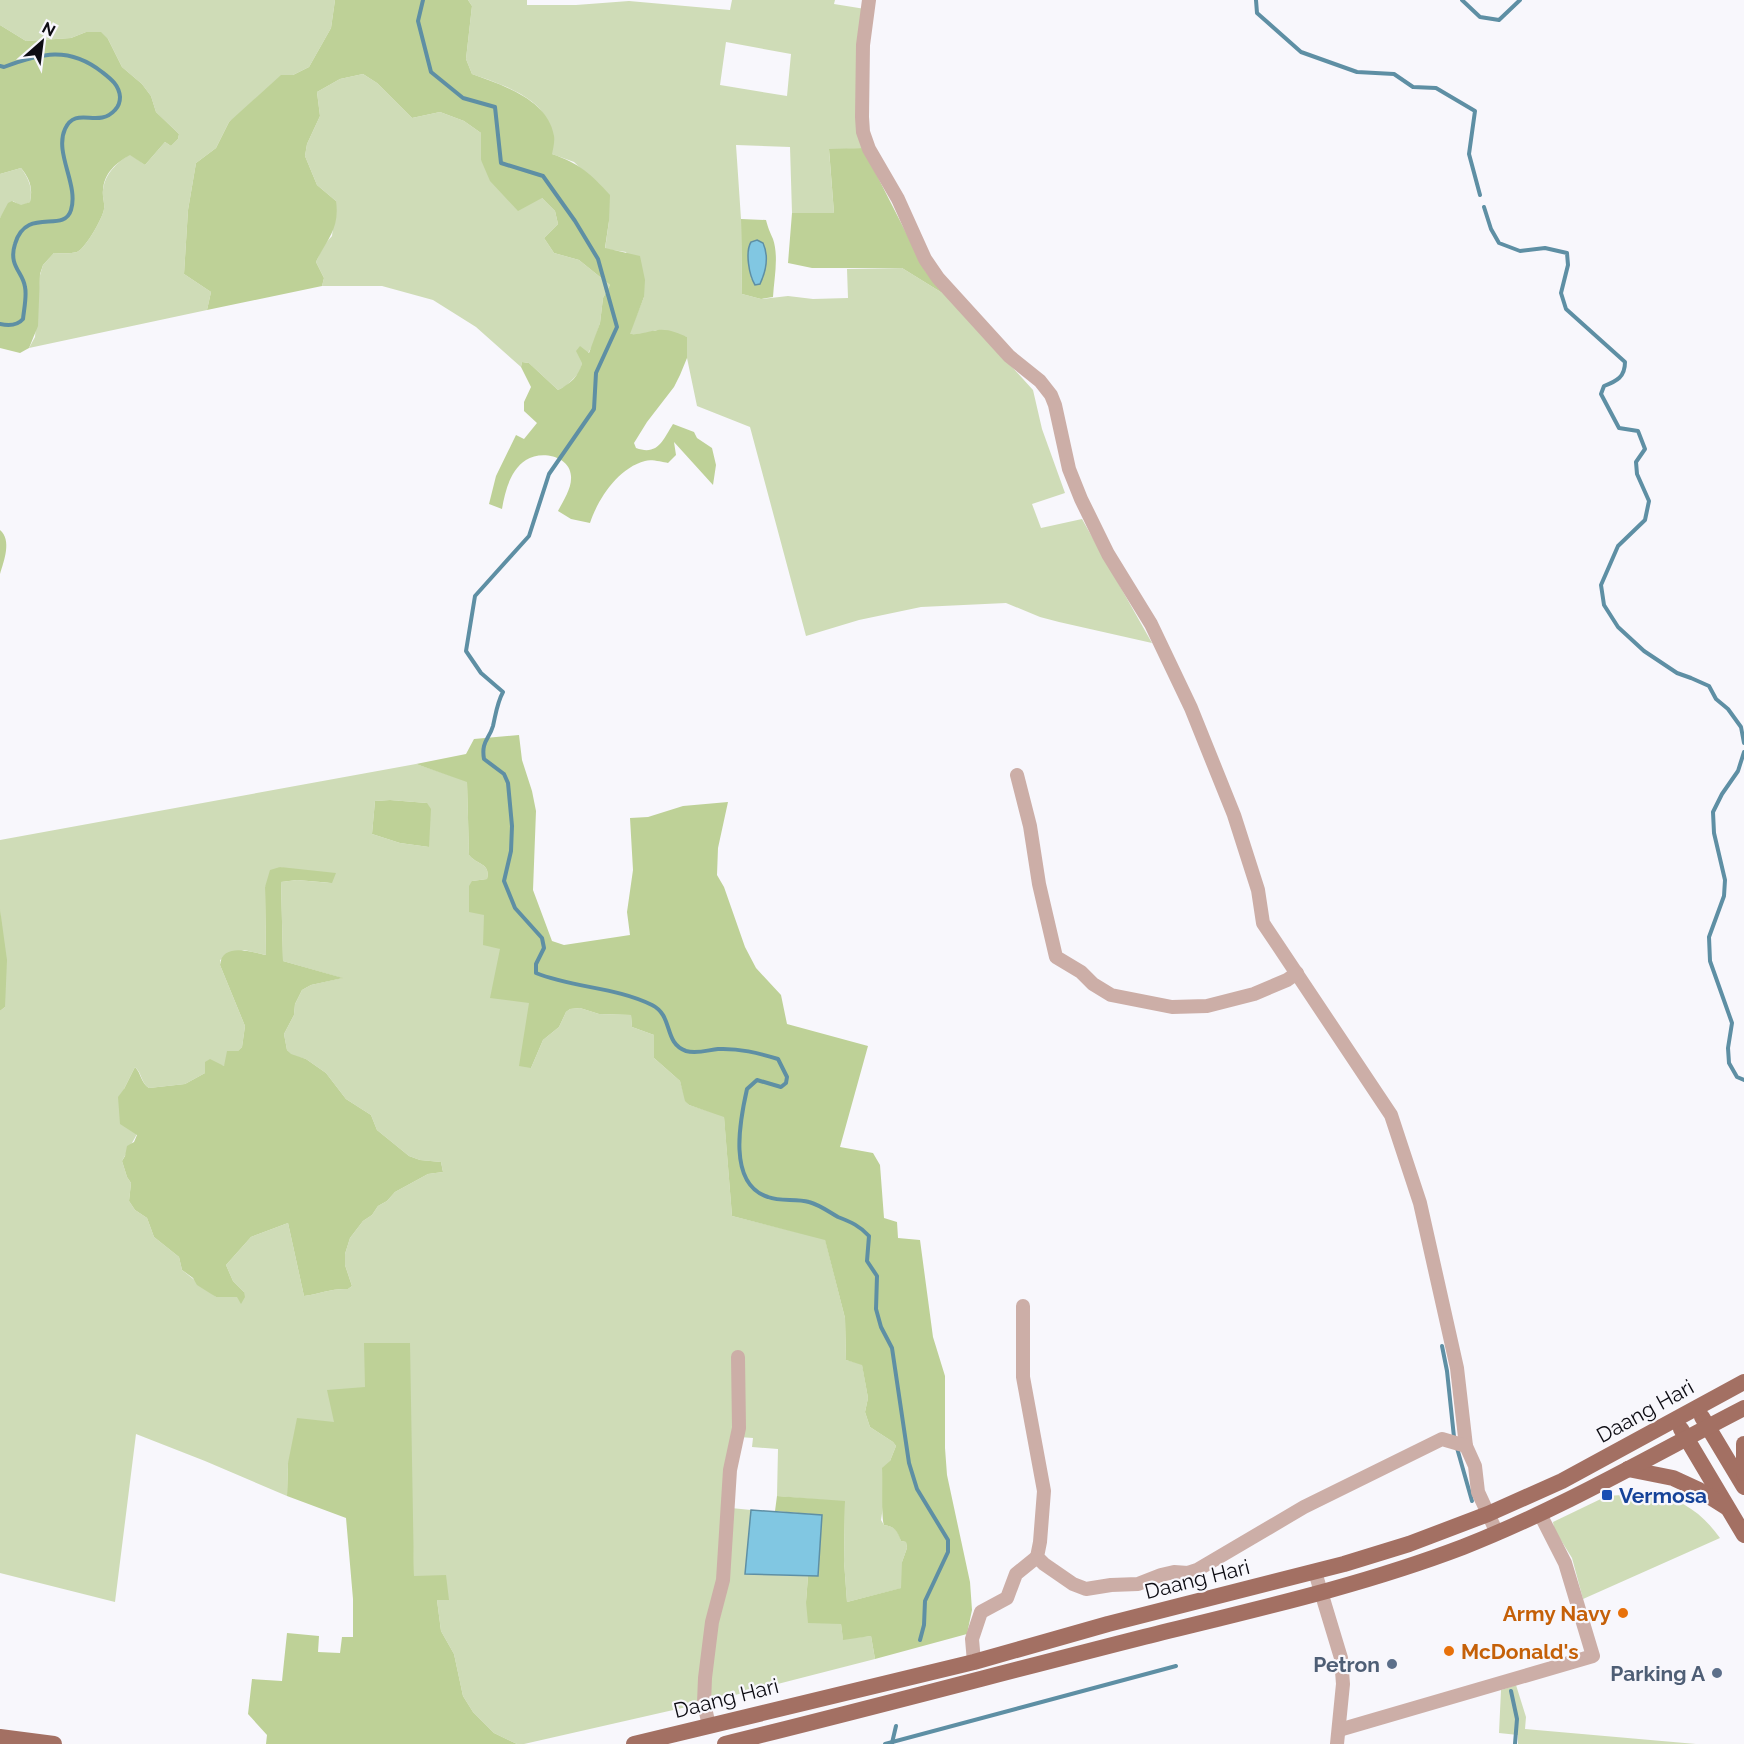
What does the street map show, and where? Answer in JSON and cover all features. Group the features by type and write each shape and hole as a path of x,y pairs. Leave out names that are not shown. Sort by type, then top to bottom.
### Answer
{"main road":[{"name":"Daang Hari","path":"634,1744 974,1662 1108,1624 1315,1572 1409,1544 1488,1514 1562,1480 1744,1382"},
{"path":"1698,1408 1744,1487"},
{"name":"Daang Hari","path":"725,1744 1373,1578 1497,1533 1540,1514 1744,1408"},
{"path":"1675,1420 1744,1535"},
{"path":"1744,1444 1744,1473"},
{"path":"1628,1468 1673,1478 1699,1490 1730,1509"},
{"path":"0,1737 54,1744"}],"street":[{"path":"869,0 863,45 862,117 863,132 869,149 898,198 925,259 938,278 1009,356 1040,381 1051,395 1069,469 1081,499 1108,554 1151,624 1191,708 1234,815 1258,890 1263,923 1391,1115 1420,1203 1457,1368 1466,1446 1475,1466 1478,1492 1497,1533"},
{"path":"1017,776 1030,826 1039,885 1056,957 1081,972 1093,984 1111,995 1172,1006 1207,1006 1262,992 1297,973"},
{"path":"974,1662 972,1640 981,1612 1007,1598 1016,1574 1037,1557 1040,1542 1044,1491 1023,1377 1023,1306"},
{"path":"709,1726 704,1703 705,1678 712,1622 723,1580 730,1470 739,1428 738,1357"},
{"path":"1037,1557 1073,1584 1086,1589 1138,1584 1174,1572 1188,1573 1197,1570 1304,1507 1442,1439 1466,1446"},
{"path":"1315,1572 1341,1658 1343,1672 1338,1737 1593,1656 1565,1563 1540,1514"}],"green space":[{"path":"0,0 335,0 331,28 309,67 293,75 229,122 216,148 196,163 188,210 184,274 211,292 207,310 29,348 35,337 40,275 43,265 54,253 77,252 89,239 103,213 104,184 116,165 130,154 145,165 165,142 171,146 178,139 179,134 156,112 151,96 142,84 122,67 108,39 86,32 71,38 26,41 0,25"},
{"path":"335,0 468,0 472,6 466,59 472,74 522,95 543,112 554,136 552,154 584,170 610,195 605,248 640,256 645,280 644,297 630,334 662,330 687,337 687,358 680,375 634,443 636,448 650,450 655,448 663,441 673,424 694,432 697,438 712,448 716,465 713,485 674,442 676,455 668,463 645,461 626,470 618,477 598,504 590,523 571,519 558,511 569,490 571,476 566,464 547,455 532,457 520,464 512,475 502,509 489,504 496,476 516,435 524,439 537,423 524,411 524,402 531,387 521,367 522,362 529,363 558,390 570,382 579,372 582,363 576,351 580,346 589,353 600,323 603,298 610,285 579,260 554,253 544,238 558,224 555,211 542,198 518,211 490,181 481,160 481,133 464,121 440,112 412,118 377,83 363,74 340,79 317,92 320,116 307,144 305,156 317,185 336,201 337,211 332,233 316,262 324,278 322,286 207,310 211,292 184,274 188,210 196,163 216,148 229,122 281,75 293,75 309,67 331,28"},
{"path":"468,0 527,0 527,5 576,5 629,1 730,10 732,0 835,0 834,4 865,9 863,148 829,150 834,213 792,213 790,147 736,145 741,219 742,294 761,299 788,296 813,299 848,298 847,269 902,268 944,294 1033,390 1042,429 1065,493 1032,504 1041,528 1082,519 1152,643 1040,617 1006,603 921,607 859,620 806,636 750,427 697,406 687,358 687,337 656,330 641,335 629,334 644,297 626,252 605,249 609,221 609,195 574,162 552,154 548,125 535,104 515,91 472,74 466,59 472,6","holes":["726,42 791,54 787,96 720,85"]},
{"path":"0,25 26,41 71,38 86,32 101,32 108,39 122,67 142,84 151,96 156,112 179,134 178,139 171,146 165,142 145,165 130,155 108,174 103,190 103,213 89,239 77,252 54,253 43,265 40,274 38,326 29,348 20,353 0,348 0,218 8,203 12,201 21,205 30,202 31,188 21,168 0,174"},
{"path":"363,74 377,83 412,118 440,112 464,121 481,133 481,160 542,198 555,211 558,224 544,238 554,253 579,260 610,285 603,298 600,323 593,345 582,363 580,372 566,386 558,390 529,363 522,362 521,367 476,327 433,300 382,286 322,286 324,278 316,262 324,245 332,236 336,201 317,185 305,156 307,144 320,116 317,92 340,79"},
{"path":"863,148 926,272 944,294 902,268 812,268 788,263 792,213 834,213 829,149"},
{"path":"21,168 30,184 30,202 21,206 13,201 0,218 0,174"},
{"path":"741,219 766,220 776,253 773,297 761,299 742,294","holes":["749,246 767,258 765,265 751,279"]},
{"path":"0,530 6,539 6,545 0,574"},
{"path":"519,735 522,760 536,811 533,890 552,941 564,945 630,935 627,912 633,870 630,818 648,817 683,806 728,802 718,848 717,875 724,887 745,947 756,968 781,995 787,1024 868,1046 840,1147 873,1153 880,1165 884,1218 897,1222 898,1238 920,1240 933,1337 945,1376 947,1475 970,1582 972,1610 967,1634 875,1659 871,1636 843,1640 841,1624 808,1623 806,1602 808,1576 818,1575 822,1515 775,1511 777,1496 845,1501 844,1561 847,1602 901,1588 902,1562 907,1548 906,1542 901,1541 895,1530 884,1525 882,1468 890,1461 896,1446 870,1427 865,1412 868,1398 862,1365 846,1360 845,1318 825,1240 732,1216 724,1117 689,1105 685,1101 680,1081 654,1058 654,1035 632,1027 631,1015 599,1014 580,1008 570,1009 566,1012 559,1027 543,1040 531,1068 519,1066 529,1003 490,998 500,949 483,945 484,915 469,912 469,886 472,881 487,879 488,874 485,867 469,855 467,782 416,764 466,754 474,739"},
{"path":"416,764 467,781 469,855 485,867 488,874 487,879 472,881 484,915 500,949 529,1002 531,1068 543,1040 559,1027 566,1012 570,1009 580,1008 599,1014 631,1015 632,1027 654,1035 654,1058 680,1081 689,1105 724,1116 732,1216 825,1239 845,1318 846,1360 862,1364 868,1398 865,1412 870,1427 896,1446 890,1461 881,1520 884,1525 896,1530 901,1541 906,1542 907,1548 902,1562 902,1588 847,1602 844,1561 845,1502 777,1496 778,1449 752,1447 753,1438 739,1437 731,1508 751,1510 745,1574 808,1576 806,1602 841,1624 843,1639 871,1636 875,1659 704,1703 524,1744 517,1744 494,1733 473,1712 463,1696 454,1654 441,1631 437,1600 414,1576 410,1462 365,1387 334,1422 288,1463 287,1496 136,1434 115,1602 0,1573 0,1011 5,1007 0,909 0,840","holes":["375,801 427,803 429,847 400,843 372,834","280,867 331,883 297,880 281,882 283,961 342,978 311,985 302,990 295,1004 294,1015 284,1034 287,1050 291,1055 306,1059 326,1073 346,1099 371,1115 377,1130 409,1156 420,1160 441,1162 443,1172 428,1174 395,1192 363,1221 350,1238 345,1254 345,1265 352,1286 348,1289 304,1296 288,1223 251,1237 226,1265 233,1281 244,1292 237,1296 216,1297 182,1270 179,1257 154,1237 147,1218 135,1210 129,1201 131,1183 122,1161 137,1134 124,1089 135,1067 149,1088 185,1084 205,1073 205,1062 224,1066 242,1047 245,1026 220,960 244,950 266,955 265,887"]},
{"path":"375,801 427,803 431,809 429,847 400,843 372,834"},
{"path":"280,867 336,873 332,883 297,880 281,882 283,961 343,978 311,985 302,990 295,1004 294,1015 284,1034 287,1050 291,1054 306,1059 326,1073 346,1099 371,1115 377,1130 409,1156 420,1160 441,1162 443,1172 428,1174 395,1192 363,1221 350,1238 345,1254 345,1265 352,1286 348,1289 304,1296 288,1223 251,1237 226,1265 233,1281 244,1292 245,1297 241,1304 237,1297 216,1297 197,1285 193,1278 182,1270 179,1257 154,1237 147,1218 135,1210 129,1201 131,1183 122,1161 127,1146 134,1142 137,1135 120,1124 118,1097 135,1067 149,1088 185,1084 205,1073 205,1062 210,1059 224,1066 227,1051 238,1051 242,1047 245,1026 220,965 226,953 232,951 266,955 265,887 270,870"},
{"path":"0,909 7,960 5,1007 0,1011"},
{"path":"364,1343 410,1343 414,1576 446,1575 449,1600 437,1600 441,1631 454,1654 463,1696 473,1712 494,1733 517,1744 266,1744 267,1735 248,1714 252,1679 282,1681 287,1633 319,1636 318,1652 340,1653 342,1637 353,1637 353,1599 346,1518 287,1496 288,1463 297,1418 334,1422 327,1390 365,1387"},
{"path":"1651,1493 1672,1499 1690,1508 1706,1521 1720,1538 1583,1599 1572,1558 1554,1529 1553,1522 1607,1496"},
{"path":"1516,1685 1526,1717 1525,1729 1696,1744 1518,1744 1518,1735 1499,1733 1501,1690"}],"water":[{"path":"757,240 763,243 766,258 760,284 755,285 748,252 751,242"},
{"path":"751,1510 822,1515 818,1576 745,1574"}],"waterway":[{"path":"423,0 418,21 431,72 463,98 495,107 501,163 543,176 575,221 598,259 617,327 596,373 594,409 549,474 529,536 475,596 466,651 481,673 503,692 493,726 484,744 483,753 484,759 504,774 508,783 512,826 511,851 504,881 515,908 542,938 544,948 536,964 536,973 624,995 652,1005 663,1016 674,1042 686,1051 733,1049 778,1059 787,1077 786,1083 781,1087 757,1080 747,1089 740,1133 741,1165 746,1179 755,1190 768,1197 813,1203 855,1225 869,1236 867,1261 877,1276 876,1309 881,1327 892,1348 909,1463 917,1489 948,1540 948,1552 925,1601 924,1625 920,1640"},
{"path":"1256,0 1257,13 1301,52 1357,72 1394,74 1413,87 1436,88 1475,111 1469,154 1480,195"},
{"path":"1462,0 1480,17 1499,20 1520,0"},
{"path":"0,66 4,67 30,58 54,54 78,58 111,80 118,89 120,97 117,107 108,115 102,118 81,117 70,122 65,129 62,148 72,190 71,210 67,217 61,220 36,223 27,226 20,233 15,244 13,258 25,287 23,319 13,325 0,324"},
{"path":"1484,207 1491,229 1499,243 1520,251 1545,248 1567,253 1568,265 1561,293 1566,309 1625,362 1622,375 1604,386 1601,394 1619,428 1638,431 1645,449 1636,462 1637,474 1649,501 1645,520 1618,546 1601,585 1604,605 1618,627 1644,651 1677,673 1709,686 1716,699 1728,709 1741,727 1744,743"},
{"path":"1744,752 1738,771 1713,812 1714,833 1725,880 1724,896 1709,937 1710,961 1732,1023 1728,1048 1729,1063 1737,1077 1744,1080"},
{"path":"1442,1346 1454,1437"},
{"path":"1457,1448 1472,1501"},
{"path":"885,1744 1176,1666"},
{"path":"1511,1691 1517,1719 1515,1744"},
{"path":"892,1743 896,1726"}],"place":[{"name":"Vermosa","path":"1607,1495"},
{"name":"Army Navy","path":"1623,1613"},
{"name":"McDonald's","path":"1449,1651"},
{"name":"Petron","path":"1392,1664"},
{"name":"Parking A","path":"1717,1673"}]}
